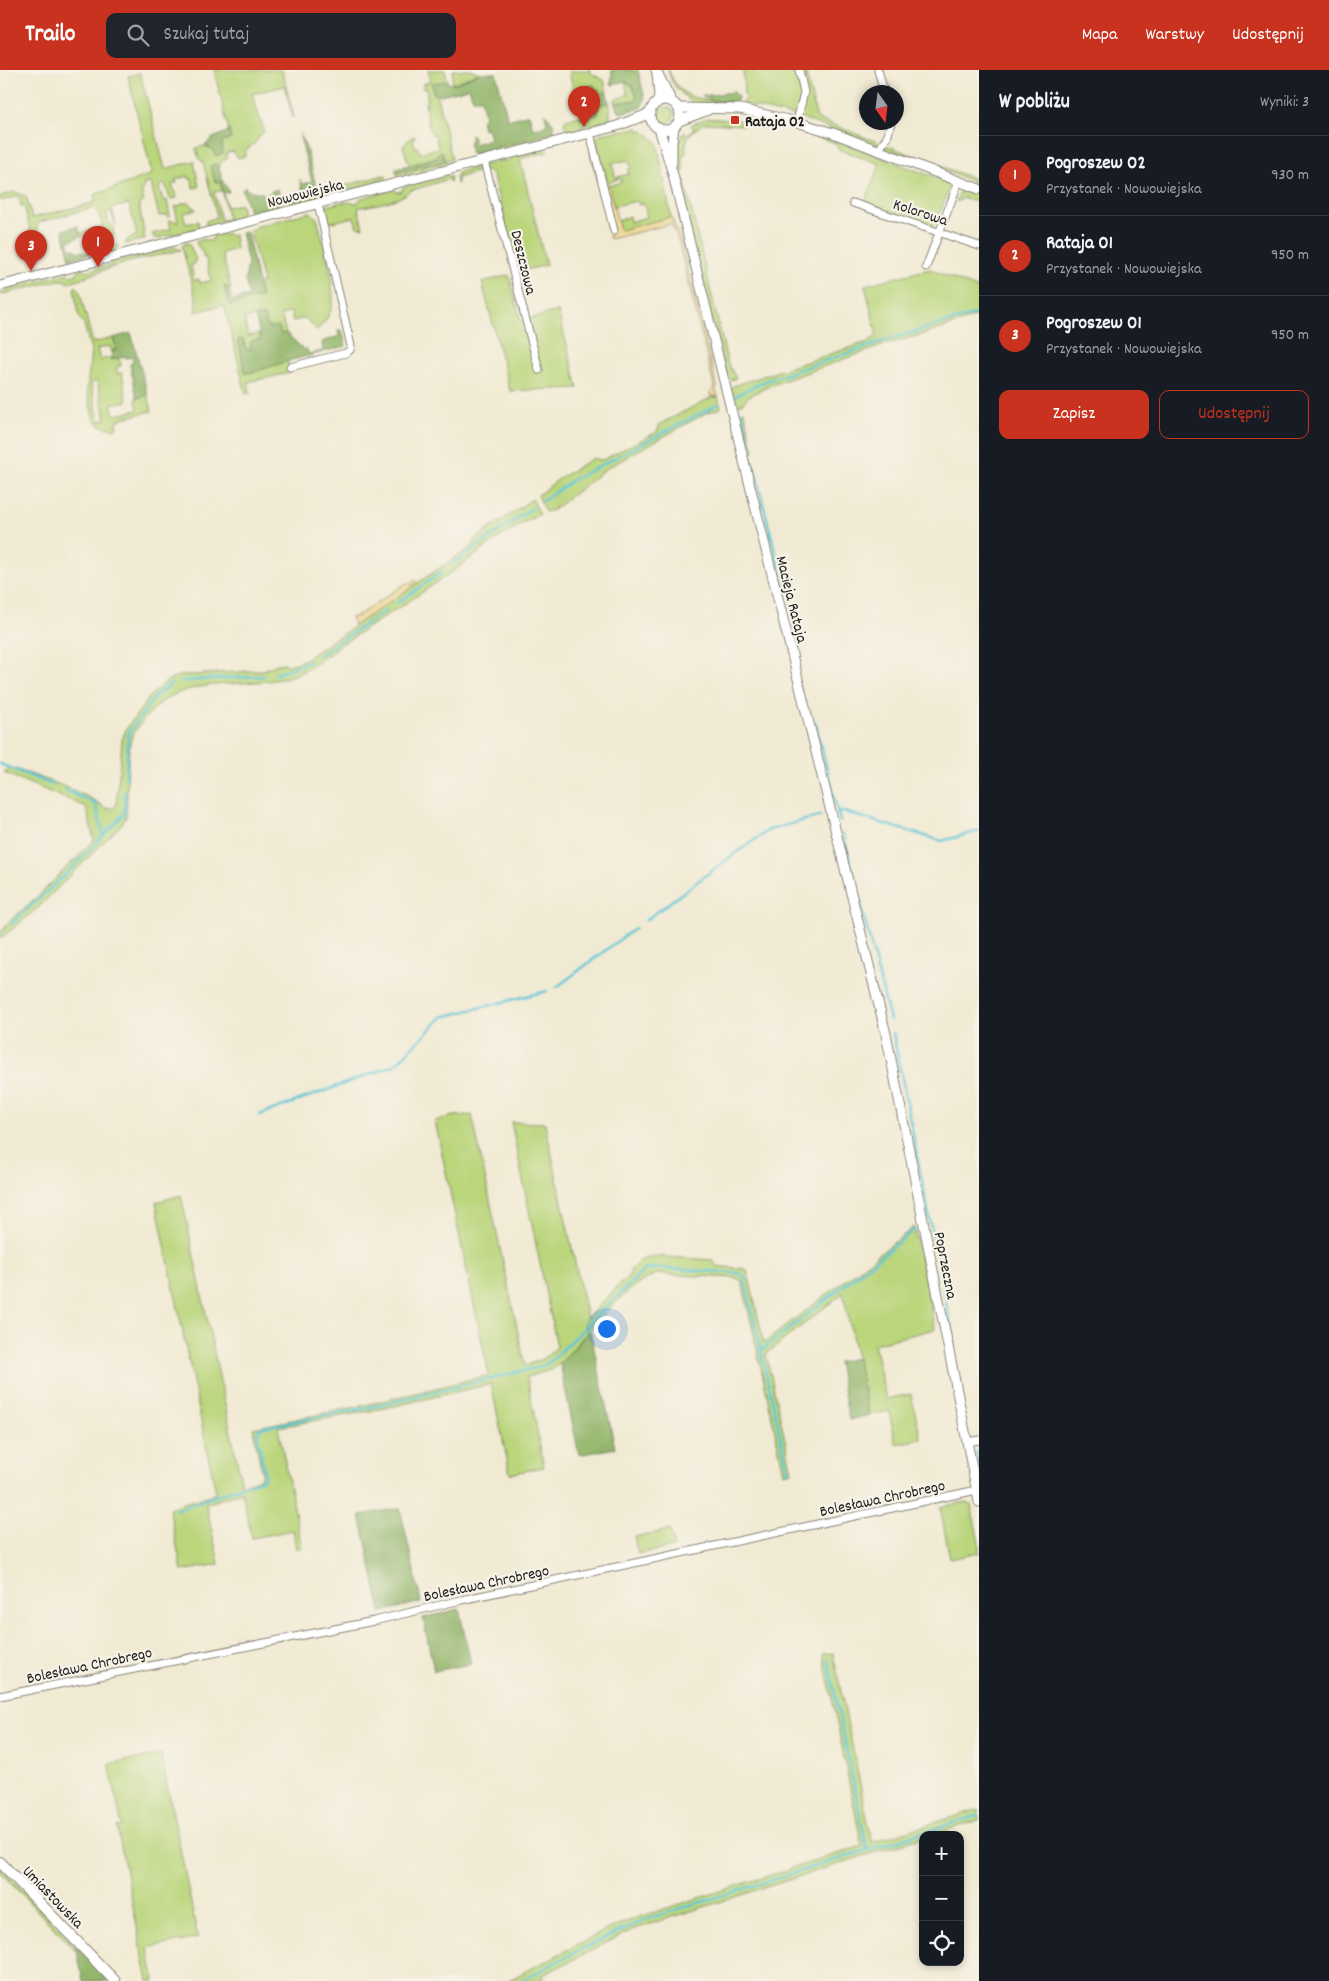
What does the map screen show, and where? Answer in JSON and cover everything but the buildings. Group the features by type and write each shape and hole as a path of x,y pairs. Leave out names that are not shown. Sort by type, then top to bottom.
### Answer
{"main road":[{"name":"Umiastowska","path":"0,1862 115,1981"}],"street":[{"path":"656,70 659,96 657,103 650,113 651,120 656,127 665,130 715,108"},
{"path":"656,70 680,114 677,124"},
{"path":"797,122 804,92 799,70"},
{"path":"878,70 882,85"},
{"path":"657,103 662,100 675,105 748,110 797,122 879,150 979,189"},
{"name":"Nowowiejska","path":"0,286 617,126 650,113"},
{"name":"Macieja Rataja","path":"672,171 672,143 677,124"},
{"name":"Nowowiejska","path":"617,126 656,127"},
{"name":"Macieja Rataja","path":"656,127 672,171 886,1034"},
{"path":"879,150 889,130"},
{"path":"590,132 614,230"},
{"name":"Deszczowa","path":"484,161 539,370"},
{"path":"926,267 959,181"},
{"name":"Kolorowa","path":"853,203 979,246"},
{"path":"290,366 346,353 350,350 351,346 318,204"},
{"name":"Poprzeczna","path":"886,1034 979,1502"},
{"path":"966,1442 979,1440"},
{"name":"Bolesława Chrobrego","path":"0,1696 374,1621 471,1598 976,1490"}],"green space":[{"path":"214,70 282,70 294,117 284,86 252,94 264,131 255,143 245,151 245,156 238,158 233,151 226,153 227,158 221,163 219,168 218,165 222,191 214,192 221,220 228,219 223,193 227,207 241,204 243,217 217,222 206,227 206,221 217,217 203,162 199,159 196,148 231,139"},
{"path":"428,70 445,70 448,84 445,81 432,84 434,94 437,96 452,159 446,160 447,164 398,177 396,171 397,173 445,161 439,156 404,167 409,165 403,146 411,137 416,136 413,139 415,147 417,147 420,153 438,148 435,134 432,134 428,124 425,102 427,106 427,88 423,89 423,84 431,81"},
{"path":"453,70 473,70 479,73 452,84"},
{"path":"590,70 591,73 604,80 610,107 610,119 588,126 587,124 583,125 583,127 568,131 564,124 566,119 580,116 581,119 598,115 600,93 588,86 586,89 574,92 569,72"},
{"path":"612,70 638,70 645,99 641,108 620,113 615,103 636,100 637,96 631,84 625,81 611,85"},
{"path":"668,70 679,88 695,98 736,102 694,104 675,86"},
{"path":"743,70 805,70 817,119 967,176 979,181 979,184 798,117 742,104 746,98 744,94"},
{"path":"140,73 165,169 194,161 199,187 193,188 192,179 189,179 188,176 176,179 177,183 172,184 177,198 170,199 165,184 159,186 163,201 167,200 170,216 168,218 167,215 159,216 151,183 144,184 144,189 141,190 144,201 139,204 145,239 125,244 128,239 137,235 129,204 112,208 116,225 110,210 107,212 108,221 113,226 114,235 108,236 110,246 119,246 114,251 99,254 97,251 108,250 105,238 100,232 81,236 80,233 103,227 96,207 40,222 37,226 38,231 31,233 24,206 21,206 19,196 0,201 0,196 15,192 26,196 32,218 93,203 95,200 94,195 152,174 128,76"},
{"path":"479,73 496,73 508,120 529,114 533,129 547,125 545,113 555,126 553,127 554,132 471,154 469,145 472,134 474,144 490,139 487,128 483,129 481,120 485,117 481,99 473,99 469,88 437,96 434,94 432,83 445,81 449,84 457,83"},
{"path":"625,81 635,91 636,100 615,103 615,99 628,95"},
{"path":"594,85 595,89 599,89 600,93 606,92 609,103 598,105 598,115 581,119 580,116 596,112 590,89 586,89 588,86"},
{"path":"734,92 738,96 737,102 714,101 702,96"},
{"path":"666,107 672,109 674,115 672,121 666,123 660,121 658,115 660,109"},
{"path":"758,117 800,128 948,182 950,187 936,223 928,226 865,202 880,164 838,149 837,144 786,126 770,123 742,125 705,123 690,135 685,147 686,152 682,158 684,172 677,172 675,145 678,144 684,132 687,134 694,130 691,125 707,118 745,121 746,118"},
{"path":"553,127 556,134 473,156 471,154 553,132"},
{"path":"638,128 639,131 642,130 657,142 671,217 620,230 618,221 629,216 630,222 647,217 644,204 639,205 637,201 614,206 608,186 622,182 617,177 629,174 628,170 631,168 629,160 612,163 616,180 607,182 596,138 600,134"},
{"path":"229,131 231,139 222,141 223,153 216,156 212,149 205,146 211,139"},
{"path":"299,133 306,148 319,197 292,205 288,200 304,197 300,179 302,184 312,182"},
{"path":"546,149 548,152 520,159 546,265 518,272 492,173 482,170 457,178 457,184 455,177 459,172 502,160 508,161 511,157"},
{"path":"442,151 445,161 397,173 396,168 437,158 438,153"},
{"path":"218,165 224,185 229,192 223,193 220,182 215,182 210,166"},
{"path":"384,175 387,177 383,180 368,185 327,194 325,191"},
{"path":"448,175 451,177 450,182 449,179 409,191 393,200 358,208 363,228 357,227 354,217 324,224 323,207 342,202 357,203 361,198 393,190 397,192 402,191 403,187"},
{"path":"684,179 728,364 736,378 731,380 727,378 679,185 680,181"},
{"path":"245,186 246,190 262,193 267,197 271,191 278,189 281,205 250,214 242,189"},
{"path":"967,189 979,194 979,203 964,198 956,202 960,191"},
{"path":"182,203 190,203 196,210 183,213 186,224 198,221 199,228 155,239 152,234 171,229 169,220 178,222 175,207"},
{"path":"310,212 317,218 333,281 331,284 333,297 329,315 317,330 305,318 293,321 291,312 281,315 286,333 281,334 268,328 264,316 244,318 248,336 259,334 261,339 249,350 246,349 243,339 245,373 288,361 290,373 248,382 250,393 246,394 224,305 196,312 197,303 182,247 184,244 189,243 196,260 194,261 195,264 191,265 194,280 199,279 200,283 211,281 206,258 204,258 196,242 204,239 208,241 213,240 213,236 227,233 230,236 234,235 236,249 222,253 231,289 224,286 229,305 261,297 258,283 263,282 250,231 254,230 255,227"},
{"path":"78,226 81,236 68,241 70,248 77,252 90,252 89,254 70,259 63,230"},
{"path":"247,232 261,297 229,305 224,286 228,287 232,300 249,296 245,280 248,263 241,233"},
{"path":"174,247 181,250 128,262 67,283 65,280 59,280 0,295 7,289 67,273 70,276 84,269 85,271 111,265 111,262"},
{"path":"930,269 979,289 979,315 938,330 884,345 769,386 749,396 742,404 734,405 730,390 733,386 867,342 877,336 865,285"},
{"path":"509,275 521,321 558,311 578,388 510,391 482,282"},
{"path":"76,286 79,289 93,343 113,338 116,346 112,353 110,346 97,349 100,360 111,357 110,360 119,358 121,366 116,367 118,374 122,373 127,401 111,404 114,415 138,410 136,399 148,395 152,411 119,419 116,423 117,427 113,429 99,425 93,418 87,390 91,351 84,324 79,317 74,288","holes":["97,381 106,419 99,421 91,383"]},
{"path":"255,316 264,316 268,327 279,327 281,334 286,333 304,350 306,348 309,354 323,351 322,342 339,336 338,330 342,330 346,346 245,373 238,340 243,339 246,349 249,350 252,341 261,339"},
{"path":"131,333 148,395 137,398 130,364 133,363 132,357 126,358 126,356 110,360 116,347 113,338"},
{"path":"712,397 718,397 721,408 706,413 607,468 553,510 545,512 538,495 560,478 593,458 602,460 657,432 660,424"},
{"path":"744,411 754,452 746,452 737,417 738,412"},
{"path":"532,499 540,514 503,536 306,670 283,678 205,686 187,690 170,697 155,708 133,734 128,761 126,817 121,825 39,907 0,939 0,932 6,927 6,924 36,898 94,840 86,807 4,773 10,767 74,790 105,808 113,808 116,805 122,740 126,729 151,695 170,679 178,676 263,670 278,664 285,663 287,666 304,660 474,545 473,541"},
{"path":"472,1115 525,1366 546,1357 557,1347 511,1122 545,1123 587,1318 630,1274 631,1269 639,1261 652,1256 713,1260 716,1266 746,1269 764,1343 914,1227 935,1329 874,1344 886,1399 911,1394 921,1439 896,1444 889,1411 869,1415 843,1293 766,1354 792,1471 784,1473 742,1281 736,1278 656,1274 630,1290 617,1301 560,1364 553,1369 527,1377 544,1467 510,1474 491,1384 381,1409 278,1427 302,1547 296,1549 293,1530 252,1538 242,1492 206,1504 219,1564 182,1571 169,1508 216,1493 156,1202 181,1195 242,1485 260,1478 262,1473 253,1428 379,1402 489,1375 435,1121 453,1116"},
{"path":"590,1330 615,1448 579,1455 560,1364"},
{"path":"857,1358 869,1415 849,1420 838,1362"},
{"path":"966,1502 971,1504 979,1543 979,1553 950,1559 940,1507"},
{"path":"400,1508 421,1602 381,1612 360,1515"},
{"path":"670,1530 674,1547 638,1554 634,1537"},
{"path":"459,1609 471,1664 434,1671 423,1618"},
{"path":"833,1653 872,1842 979,1809 979,1820 944,1831 919,1831 919,1838 632,1930 543,1975 544,1981 507,1981 604,1931 636,1918 862,1846 823,1654"},
{"path":"161,1754 198,1938 148,1948 155,1981 148,1981 117,1827 122,1826 109,1764"},
{"path":"0,1867 76,1946 76,1951 1,1873"},
{"path":"76,1946 109,1981 83,1981"}],"sand":[{"path":"599,150 620,230 671,217 681,241 718,397 710,395 714,386 678,240 671,224 610,239 611,231 590,151"},
{"path":"415,580 418,583 354,626 351,617 356,617 408,582 411,585"}],"waterway":[{"path":"733,397 760,383 890,339 979,313"},
{"path":"543,501 571,481 718,404"},
{"path":"742,414 751,450"},
{"path":"753,463 786,595"},
{"path":"452,564 532,508"},
{"path":"397,603 442,572"},
{"path":"789,608 799,651"},
{"path":"319,655 387,610"},
{"path":"276,674 309,662"},
{"path":"181,681 264,676"},
{"path":"126,778 128,734 156,695 171,684"},
{"path":"815,722 840,821"},
{"path":"0,764 53,785"},
{"path":"65,790 96,804 103,835"},
{"path":"11,924 65,875 124,814 125,791"},
{"path":"838,812 844,812 942,841 979,831"},
{"path":"646,920 769,830 820,816"},
{"path":"843,833 890,1020"},
{"path":"557,987 635,928"},
{"path":"259,1115 395,1065 442,1017 547,991"},
{"path":"893,1033 954,1343"},
{"path":"176,1510 263,1479 265,1475 257,1434 260,1428 381,1405 543,1366 551,1361 644,1270 655,1268 738,1273 744,1276 761,1351 914,1230"},
{"path":"761,1351 788,1471"},
{"path":"976,1452 979,1467"},
{"path":"828,1660 867,1849"},
{"path":"520,1981 644,1920 979,1815"}],"place":[{"name":"Rataja 02","path":"735,120"},
{"name":"Rataja 01","path":"584,127"},
{"name":"Pogroszew 02","path":"98,267"},
{"name":"Pogroszew 01","path":"31,271"}]}
